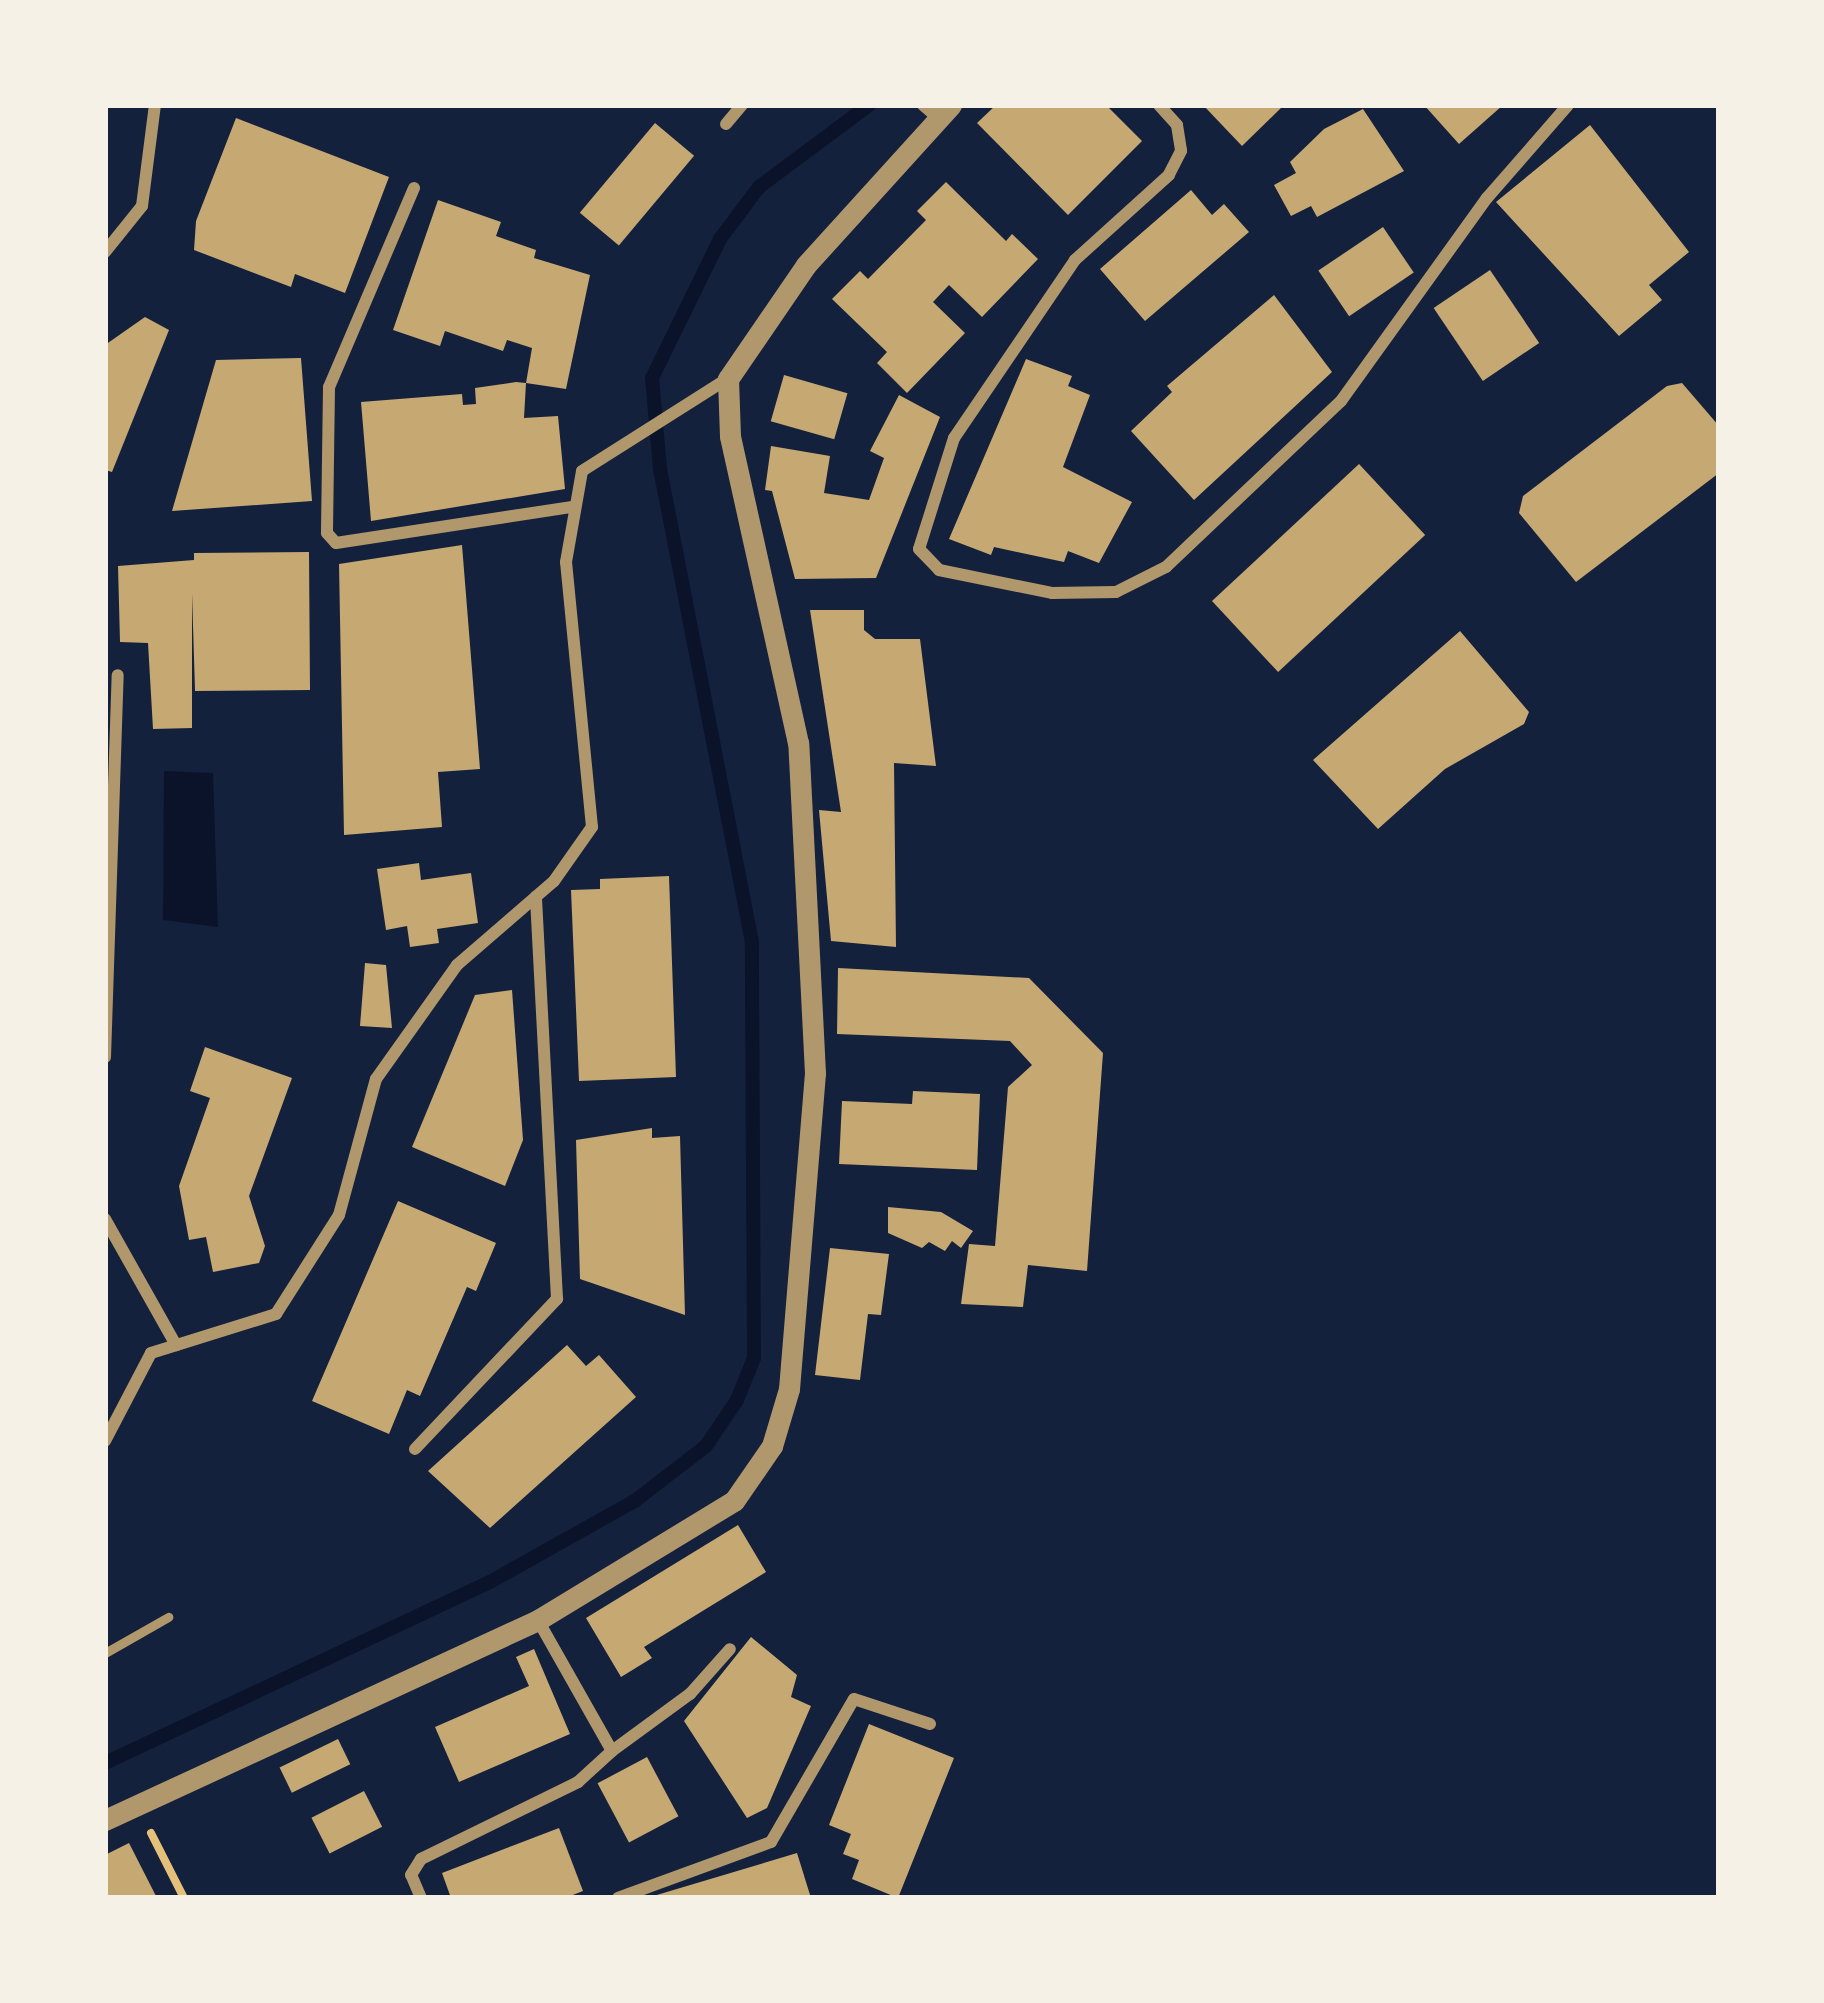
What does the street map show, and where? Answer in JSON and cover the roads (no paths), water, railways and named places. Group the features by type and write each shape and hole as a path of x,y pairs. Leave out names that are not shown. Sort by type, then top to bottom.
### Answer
{"street":[{"path":"105,252 142,206 155,105"},
{"path":"726,124 742,105"},
{"path":"1160,105 1177,124 1181,151 1169,175 1076,260 954,438 919,549 939,570 1052,593 1116,592 1166,567 1341,401 1486,198 1568,105"},
{"path":"105,1441 151,1353 276,1314 339,1216 376,1079 457,964 536,897 592,827 566,562 572,507 582,471 707,398 728,379 806,265 938,110"},
{"path":"414,188 329,388 327,533 336,543 572,507"},
{"path":"105,1820 538,1620 734,1501 772,1446 788,1389 815,1073 798,743 730,436 728,379"},
{"path":"105,1057 118,675"},
{"path":"415,1449 556,1299 536,897"},
{"path":"105,1219 176,1345"},
{"path":"538,1620 612,1751"},
{"path":"421,1898 411,1874 421,1859 578,1782 612,1751 662,1718 730,1649"},
{"path":"618,1898 771,1842 854,1699 930,1724"}],"lane":[{"path":"105,1653 169,1617"}],"water":[{"path":"164,771 213,773 218,927 163,920"}],"waterway":[{"path":"105,1763 490,1582 636,1500 706,1446 737,1400 754,1358 752,942 660,469 652,378 720,239 759,187 869,105"}]}
